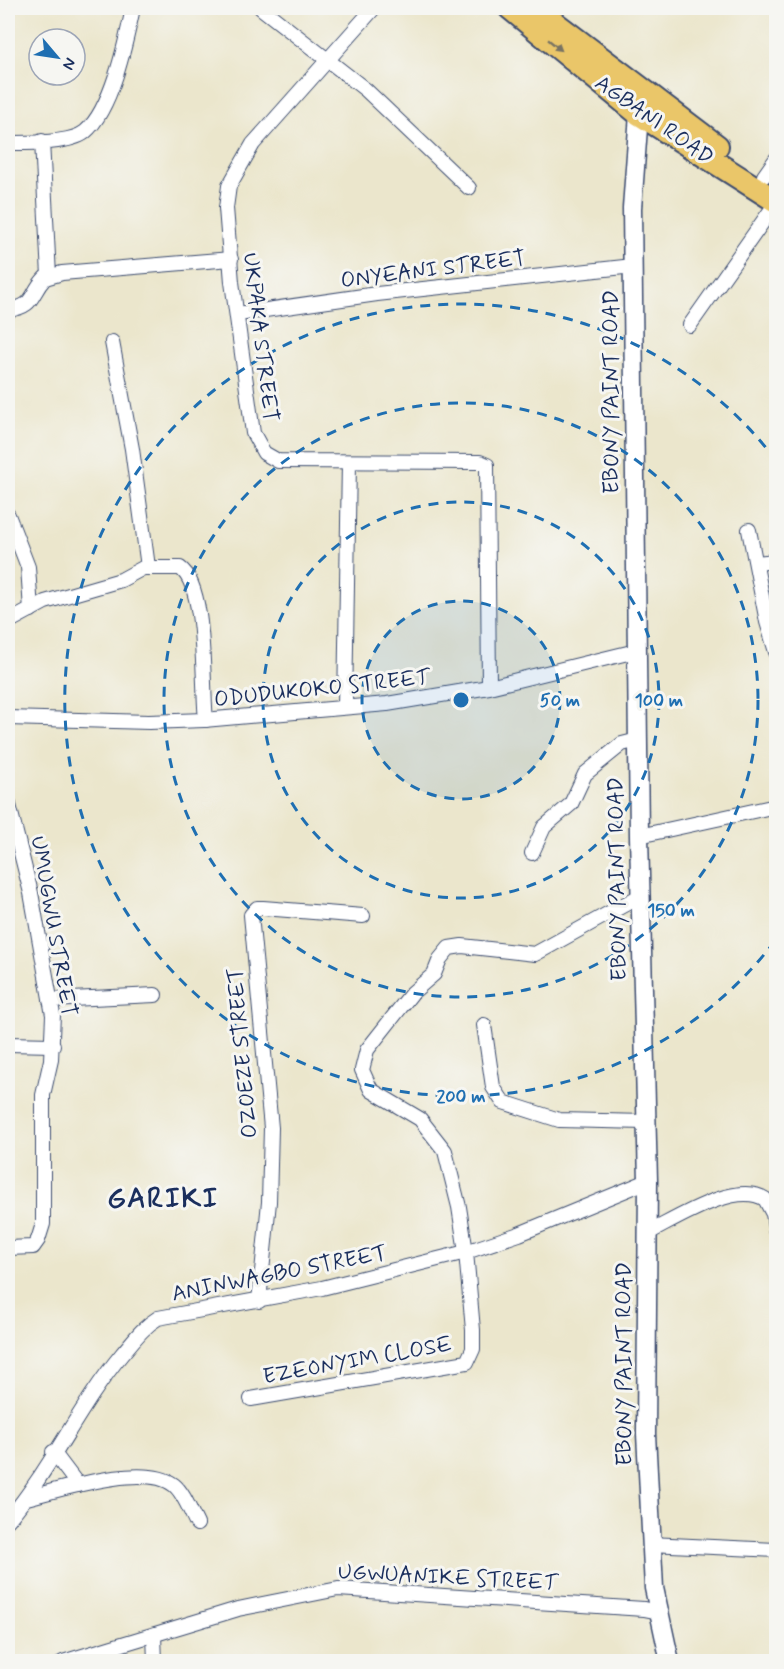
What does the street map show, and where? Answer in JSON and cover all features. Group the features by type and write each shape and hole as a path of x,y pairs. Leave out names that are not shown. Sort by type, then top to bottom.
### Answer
{"main road":[{"name":"AGBANI ROAD","path":"510,8 777,202"},
{"name":"AGBANI ROAD","path":"535,8 645,105 726,153 772,173"}],"street":[{"path":"8,143 68,139 84,132 102,106 114,80 124,52 133,8"},
{"path":"261,8 366,90 469,188"},
{"name":"UKPAKA STREET","path":"374,8 327,58 253,144 234,173 226,198 231,260 253,433 259,446 278,461 480,462 487,465 489,687"},
{"name":"EBONY PAINT ROAD","path":"645,105 632,208 639,836 648,1181 646,1234 650,1544 659,1612 670,1662"},
{"path":"42,141 49,276"},
{"path":"690,325 777,202"},
{"path":"8,310 26,306 33,300 39,284 49,276 231,260"},
{"name":"ONYEANI STREET","path":"238,314 377,294 633,266"},
{"path":"112,342 132,449 148,567"},
{"path":"345,707 349,462"},
{"path":"8,515 28,567 31,610"},
{"path":"749,530 766,622 777,652"},
{"path":"756,563 777,561"},
{"path":"8,622 45,602 121,580 148,567 180,567 185,571 195,590 206,720"},
{"name":"ODUDUKOKO STREET","path":"8,718 149,722 206,720 387,704 489,687 636,651"},
{"path":"532,853 544,827 571,804 585,774 622,744 638,740"},
{"name":"UMUGWU STREET","path":"8,801 31,893 50,1000 52,1045 43,1095 43,1224 33,1247 8,1248"},
{"path":"639,836 777,806"},
{"path":"466,1252 455,1188 445,1151 420,1119 371,1090 362,1070 367,1050 412,993 434,974 440,958 449,948 462,946 535,954 640,896"},
{"name":"OZOEZE STREET","path":"259,1301 268,1216 271,1128 251,915 257,908 363,915"},
{"path":"50,1000 155,994"},
{"path":"484,1024 493,1088 503,1102 559,1120 646,1122"},
{"path":"8,1044 52,1045"},
{"name":"ANINWAGBO STREET","path":"8,1520 26,1498 53,1452 103,1377 146,1324 169,1314 259,1301 466,1252 510,1238 648,1181"},
{"path":"646,1234 718,1200 742,1193 765,1199 776,1223"},
{"name":"EZEONYIM CLOSE","path":"250,1399 467,1362 473,1349 466,1252"},
{"path":"53,1452 78,1485"},
{"path":"26,1498 78,1485 138,1476 162,1479 175,1485 197,1524"},
{"path":"650,1544 777,1550"},
{"name":"UGWUANIKE STREET","path":"63,1662 238,1609 339,1589 512,1599 659,1612"},
{"path":"154,1635 155,1662"}],"district":[{"name":"GARIKI","path":"163,1197"}]}
